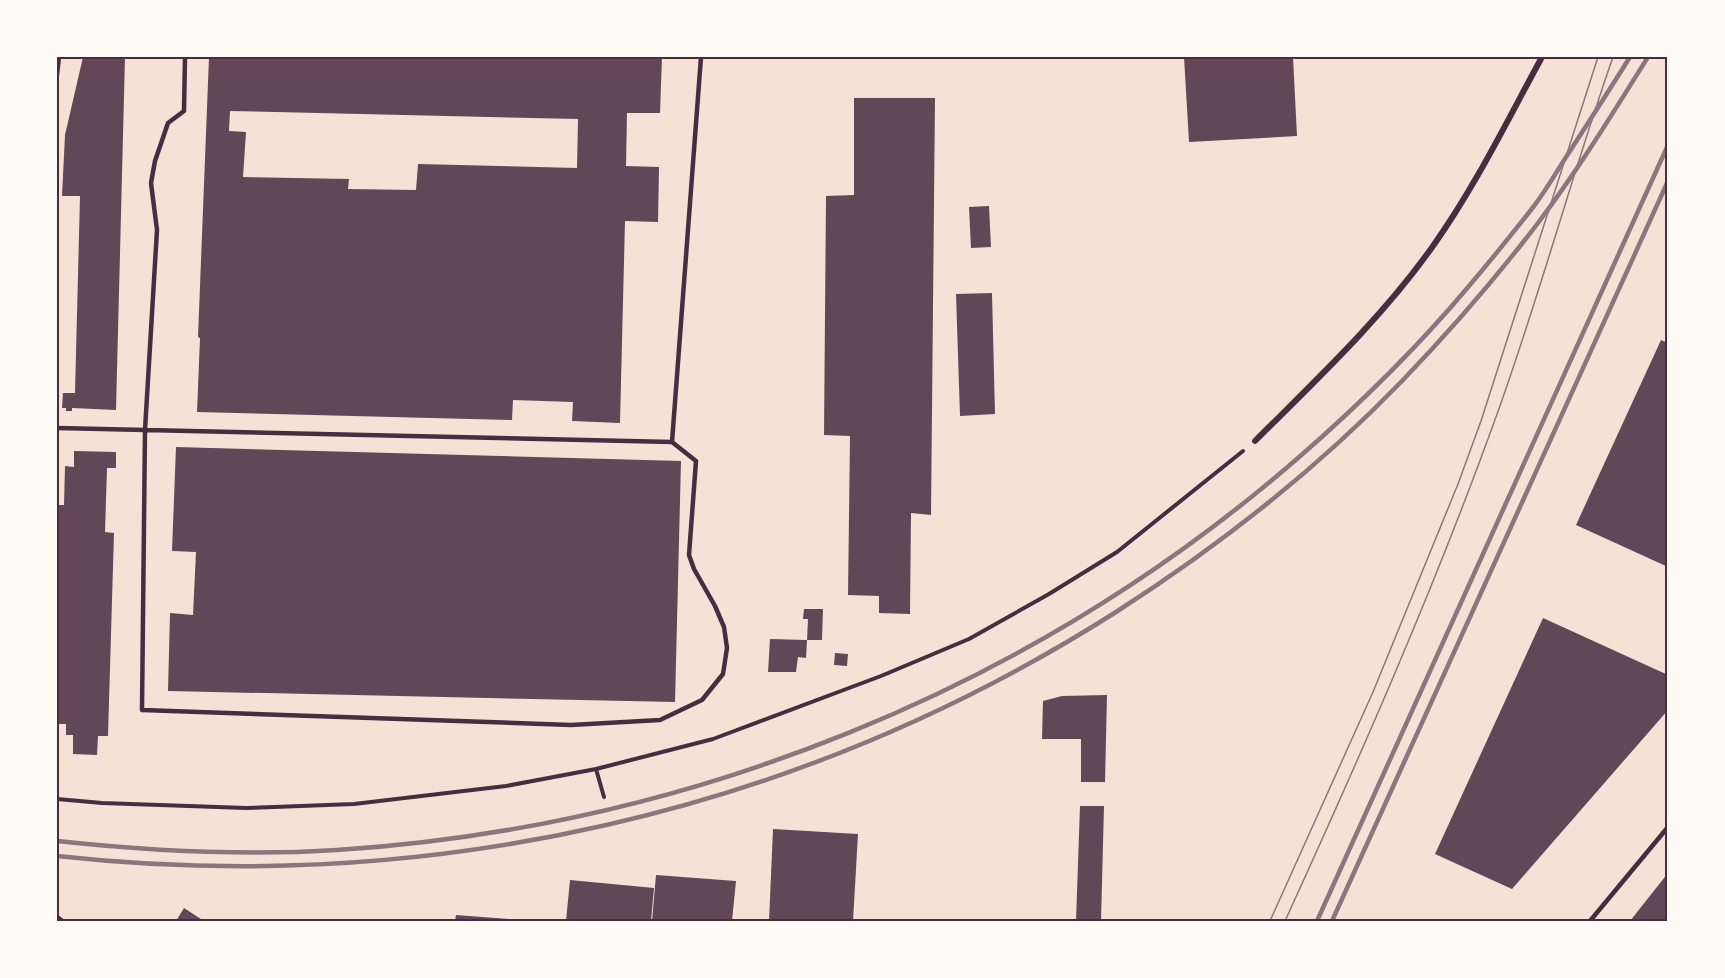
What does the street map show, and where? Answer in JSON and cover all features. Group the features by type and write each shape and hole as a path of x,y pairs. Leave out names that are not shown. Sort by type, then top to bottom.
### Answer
{"street":[{"path":"1255,441 1365,331 1401,288 1462,203 1542,57"},
{"path":"57,918 61,921"}],"lane":[{"path":"57,75 59,57"},
{"path":"57,428 145,430 672,442 696,461 689,555 724,627 727,648 723,674 702,700 660,720 571,725 142,710 145,430 157,230 151,183 155,160 168,123 184,111 185,57"},
{"path":"672,442 701,57"},
{"path":"1590,921 1668,827"}],"path":[{"path":"596,769 604,797"}],"building":[{"path":"83,57 125,57 116,410 72,408 72,411 66,411 66,408 62,408 63,393 75,393 80,196 62,196 65,135"},
{"path":"209,57 662,57 660,113 627,113 626,166 659,167 658,222 625,221 620,423 572,421 573,402 513,400 512,420 197,412 200,338 198,337","holes":["230,111 578,119 577,168 418,164 416,190 348,189 349,179 243,177 246,132 229,131"]},
{"path":"1184,57 1293,57 1297,136 1189,142"},
{"path":"854,98 935,98 931,515 911,513 910,614 879,613 879,596 848,595 850,436 824,435 826,196 854,195"},
{"path":"989,206 991,247 971,248 969,207"},
{"path":"992,293 995,414 960,416 956,294"},
{"path":"1661,340 1668,343 1668,567 1576,525"},
{"path":"176,447 681,461 675,702 168,691 170,613 193,615 196,552 172,551"},
{"path":"74,451 116,452 116,468 107,468 105,532 114,533 108,736 98,736 97,755 73,754 73,735 66,735 66,724 57,724 57,505 64,505 65,466 74,467"},
{"path":"804,609 823,609 822,640 807,640 808,619 803,619"},
{"path":"1543,618 1668,675 1668,710 1512,889 1435,854"},
{"path":"770,639 807,640 806,658 798,657 796,672 768,672"},
{"path":"835,653 848,654 847,666 834,665"},
{"path":"1107,695 1105,782 1081,782 1081,739 1042,739 1043,701 1062,696"},
{"path":"1080,806 1104,806 1101,921 1076,921"},
{"path":"773,829 858,834 853,921 769,921"},
{"path":"1668,873 1668,921 1630,921"},
{"path":"656,875 736,881 732,921 652,921"},
{"path":"570,880 654,888 651,921 566,921"},
{"path":"184,908 204,921 176,921"},
{"path":"456,915 509,919 509,921 455,921"}],"tram line":[{"path":"1270,921 1373,692 1458,484 1481,421 1598,57"},
{"path":"1285,921 1393,677 1469,491 1524,336 1613,57"}],"railway":[{"path":"57,841 162,850 267,853 337,850 469,836 599,812 726,777 850,732 970,678 1085,614 1195,541 1298,458 1343,417 1429,332 1534,206 1630,57"},
{"path":"57,856 196,866 335,863 472,850 608,825 740,788 870,741 995,682 1116,612 1192,560 1266,505 1370,413 1455,324 1522,244 1581,162 1648,57"},
{"path":"1317,921 1668,145"},
{"path":"1332,921 1668,181"}]}
